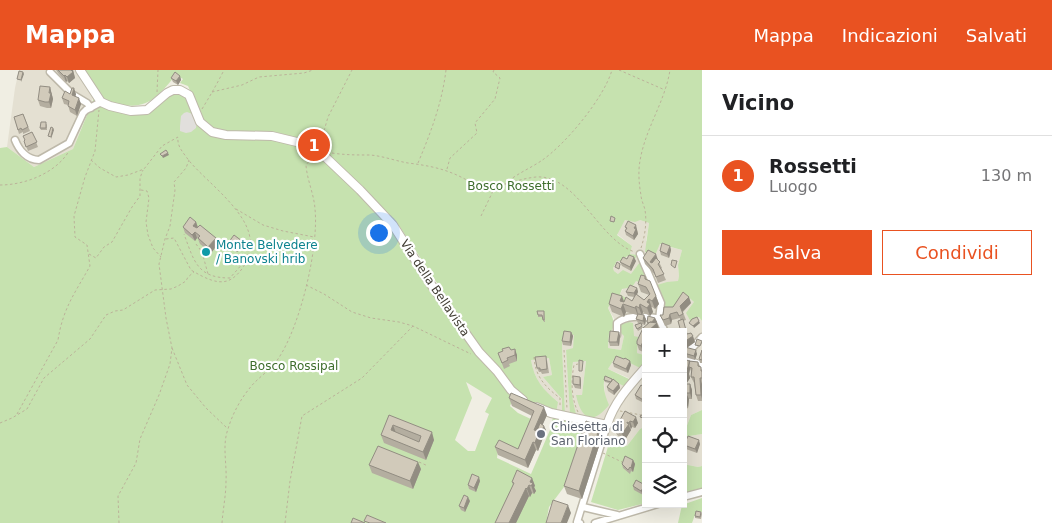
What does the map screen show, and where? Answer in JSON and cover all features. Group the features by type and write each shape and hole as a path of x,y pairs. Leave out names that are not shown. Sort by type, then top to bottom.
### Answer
{"street":[{"path":"15,140 18,147 29,158 39,160 69,142 83,114 101,102 80,70"},
{"path":"50,72 72,94 87,103 91,108"},
{"name":"Via della Bellavista","path":"101,102 123,110 140,111 151,108 173,90 180,90 186,92 192,99 197,116 206,128 218,135 272,136 301,143 319,151 393,225 461,327 479,352 498,370 511,390 527,403 551,413 607,425"},
{"path":"640,254 661,303 659,319 663,328"},
{"path":"617,334 617,322 620,320 639,316 659,319"},
{"path":"687,350 693,347 702,337"},
{"path":"687,360 702,366"},
{"path":"579,523 612,409 642,372"},
{"path":"687,497 702,492"},
{"path":"583,506 618,515"},
{"path":"598,522 643,508"},
{"path":"598,522 605,513"}],"path":[{"path":"158,70 157,95 161,98"},
{"path":"197,116 215,85 219,82 224,70"},
{"path":"212,92 242,85 259,77 313,70"},
{"path":"222,523 226,484 225,438 234,413 249,388 278,360 297,318 306,285 314,237 315,209 306,165 319,151 328,117 352,70"},
{"path":"418,163 438,113 446,70"},
{"path":"447,170 450,158 477,133 475,123 495,99 500,78 493,72 494,70"},
{"path":"505,184 542,160 571,133 589,111 612,70"},
{"path":"619,70 665,90"},
{"path":"319,151 356,156 371,155 418,163 447,170 483,190 537,177 550,179 577,198 608,234 628,250 640,254 645,230 645,211 641,195 639,162 651,121 665,90 670,70"},
{"path":"17,414 58,340 70,300 90,266 87,245 75,237 73,229 74,216 81,188 95,151 101,102"},
{"path":"0,185 27,182 44,174 63,161 71,146 73,136"},
{"path":"89,254 96,258 104,247 112,242 140,196 140,178 144,169 162,146 178,137 178,144 196,170 236,208 246,226 249,238 247,255 230,278 217,278 197,267 184,234"},
{"path":"91,160 100,168 116,177 144,169"},
{"path":"189,160 186,168 174,182 175,190 170,226 159,264 162,289 172,348 188,385 206,408 228,429"},
{"path":"481,216 494,188"},
{"path":"141,190 147,192 150,198 146,222 148,235 153,248 161,257"},
{"path":"236,208 263,225 314,237"},
{"path":"165,239 174,238 188,267 194,272 219,282 230,281 244,266 250,256 247,255"},
{"path":"196,244 202,252 208,274"},
{"path":"0,423 27,408 44,378 90,339 106,315 123,310 155,290 171,289 178,286 186,281 194,272"},
{"path":"306,285 352,312 371,318 413,326 471,354"},
{"path":"285,523 290,481 302,416 362,378 413,326"},
{"path":"119,523 118,496 136,463 140,440 170,364 172,348"},
{"path":"564,350 564,416"},
{"path":"534,358 537,375 548,389 560,398 564,416"},
{"path":"578,364 574,365 573,369 572,390 577,410 585,420"},
{"path":"612,409 642,416"},
{"path":"600,452 623,462"},
{"path":"412,460 428,466"}],"shaded area":[{"path":"19,70 84,70 99,94 93,98 73,149 34,167 7,147"},
{"path":"187,112 195,115 197,121 196,128 186,133 180,131 180,126 181,116"},
{"path":"625,220 640,220 649,223 646,241 682,250 678,265 678,282 667,282 694,302 693,319 699,317 702,321 702,410 691,415 687,425 687,328 642,328 642,354 637,353 638,337 624,336 621,350 608,348 609,333 615,320 608,308 613,298 620,294 631,275 618,274 613,268 617,261 627,256 637,256 630,254 632,246 617,234"},
{"path":"564,334 575,335 573,348 566,351 570,415 577,416 572,403 570,381 573,362 586,360 582,395 605,397 605,377 631,379 608,369 616,355 640,368 642,366 642,428 627,446 603,434 603,426 548,416 558,402 539,383 531,360 549,358 552,375 543,377 562,399 562,412 565,414 562,345"},
{"path":"702,434 702,466 687,465 687,436"}],"green space":[{"name":"Bosco Rossetti","path":"84,70 702,70 702,321 699,317 691,322 686,313 694,302 686,295 674,310 662,310 664,300 657,285 678,281 678,265 682,250 660,244 656,253 645,252 649,223 640,220 635,222 625,220 617,235 632,246 630,254 637,255 635,259 627,256 622,261 617,261 613,268 614,271 618,274 623,270 631,274 640,262 647,280 641,278 632,287 622,289 620,294 627,299 626,303 613,298 608,308 614,324 609,333 608,348 621,350 624,336 620,332 621,324 633,323 634,336 638,337 637,353 642,354 642,366 640,368 616,356 608,369 631,380 626,387 605,377 604,391 609,405 597,416 588,417 581,410 576,395 582,395 586,361 573,362 572,390 577,417 570,415 566,350 573,348 574,335 564,334 562,345 565,414 562,412 562,399 543,377 552,375 549,358 531,360 534,373 540,384 558,402 556,413 530,402 514,391 474,339 396,221 334,159 310,143 275,132 223,132 212,127 203,119 188,86 180,83 183,79 176,75 152,100 128,106 107,100 98,93"},
{"name":"Bosco Rossipal","path":"174,92 187,97 195,115 181,116 181,131 197,121 208,133 215,137 265,138 285,141 319,155 390,225 489,366 514,397 510,406 518,413 533,420 520,454 498,450 497,458 531,474 550,430 553,417 596,425 584,426 564,487 549,507 546,523 0,523 0,148 7,147 34,167 73,149 94,98 102,106 138,114","holes":["466,382 492,398 485,412 489,414 475,451 468,451 455,440 472,398"]},
{"path":"702,410 702,434 687,436 687,425 691,415"},
{"path":"642,428 642,504 618,510 591,502 611,437 627,446"},
{"path":"687,465 702,466 702,488 687,492"},
{"path":"702,498 702,512 696,512 692,523 678,523 681,508 687,508 687,503"}],"building":[{"path":"58,70 71,70 73,72 67,77"},
{"path":"19,71 23,72 21,80 17,79"},
{"path":"175,72 180,76 176,81 171,78"},
{"path":"40,86 50,87 49,102 38,100"},
{"path":"72,88 74,88 72,95 79,98 75,110 68,106 69,101 62,98 65,91 70,94"},
{"path":"23,114 28,127 18,130 14,117"},
{"path":"41,122 46,122 46,128 40,128"},
{"path":"51,127 53,128 51,137 48,136"},
{"path":"32,132 37,142 26,147 23,136"},
{"path":"166,150 168,153 162,156 160,154"},
{"path":"611,216 615,218 614,222 610,221"},
{"path":"190,217 196,222 193,226 197,228 200,225 216,238 208,247 198,238 200,236 195,232 192,235 183,227"},
{"path":"628,221 636,225 633,236 625,231"},
{"path":"234,235 242,241 236,248 228,243"},
{"path":"662,243 670,246 667,254 660,251"},
{"path":"648,250 656,254 650,262 652,263 656,258 660,262 658,264 664,274 656,277 653,269 643,258"},
{"path":"629,255 634,257 630,267 620,262 623,257 627,259"},
{"path":"672,260 677,261 675,268 671,265"},
{"path":"617,262 620,264 619,269 615,267"},
{"path":"641,275 650,281 656,296 652,301 649,299 647,302 650,304 647,308 640,304 639,308 636,306 635,308 623,304 621,309 609,304 612,293 622,296 620,301 624,302 626,297 632,301 636,294 644,300 650,294 646,287 638,284"},
{"path":"630,285 637,288 634,293 626,292"},
{"path":"683,292 689,297 680,306 683,314 679,316 677,312 670,314 669,318 663,320 660,315 663,315 664,307 673,307"},
{"path":"537,311 544,311 544,320 542,315 538,315"},
{"path":"638,314 644,315 643,321 636,319"},
{"path":"648,316 655,318 649,323 647,322"},
{"path":"697,317 699,321 693,326 689,323 692,319"},
{"path":"683,319 685,328 680,328 678,321"},
{"path":"650,322 657,323 651,328 643,328"},
{"path":"641,323 642,326 637,329 635,325"},
{"path":"642,330 641,346 637,344"},
{"path":"564,331 571,332 570,342 562,341"},
{"path":"610,331 619,332 617,342 609,342"},
{"path":"691,333 693,336 687,340 687,334"},
{"path":"697,339 702,341 700,346 695,345"},
{"path":"509,347 511,350 515,349 515,355 507,358 508,360 502,363 498,353 503,351 502,349"},
{"path":"687,348 696,350 694,356 687,354"},
{"path":"546,356 547,369 540,370 540,368 537,368 535,357"},
{"path":"616,356 630,361 626,369 613,363"},
{"path":"579,360 583,361 582,371 579,371"},
{"path":"689,361 698,362 698,366 701,367 701,395 696,395 694,377 691,377 692,368 689,367"},
{"path":"573,376 580,377 580,385 573,384"},
{"path":"605,376 612,379 611,382 604,380"},
{"path":"613,379 619,384 613,391 607,387"},
{"path":"687,384 690,384 690,393 687,393"},
{"path":"641,385 642,386 642,399 635,395"},
{"path":"511,393 544,407 534,430 539,431 535,443 533,442 525,460 495,447 499,440 518,449 534,411 509,398"},
{"path":"625,411 636,417 633,422 627,422 629,424 622,434 615,429"},
{"path":"389,415 432,432 423,452 381,435","holes":["393,425 421,436 419,442 391,430"]},
{"path":"586,421 600,426 579,491 564,486"},
{"path":"540,423 544,426 540,435 539,431 537,431"},
{"path":"688,436 699,440 695,449 687,446"},
{"path":"378,446 418,462 410,481 369,465"},
{"path":"625,456 633,460 631,468 628,470 622,464"},
{"path":"517,470 532,478 530,482 533,483 526,488 509,523 495,523 514,483 512,482"},
{"path":"472,474 479,477 474,488 468,485"},
{"path":"636,480 642,483 642,490 641,491 633,486"},
{"path":"464,495 468,497 464,508 459,506"},
{"path":"553,500 568,505 561,523 546,523"},
{"path":"696,511 701,512 700,517 695,516"},
{"path":"367,515 386,523 364,521"},
{"path":"353,518 365,523 351,523"}],"place":[{"name":"Rossetti","path":"314,145"},
{"name":"Monte Belvedere / Banovski hrib","path":"206,252"},
{"name":"Chiesetta di San Floriano","path":"541,434"}]}
